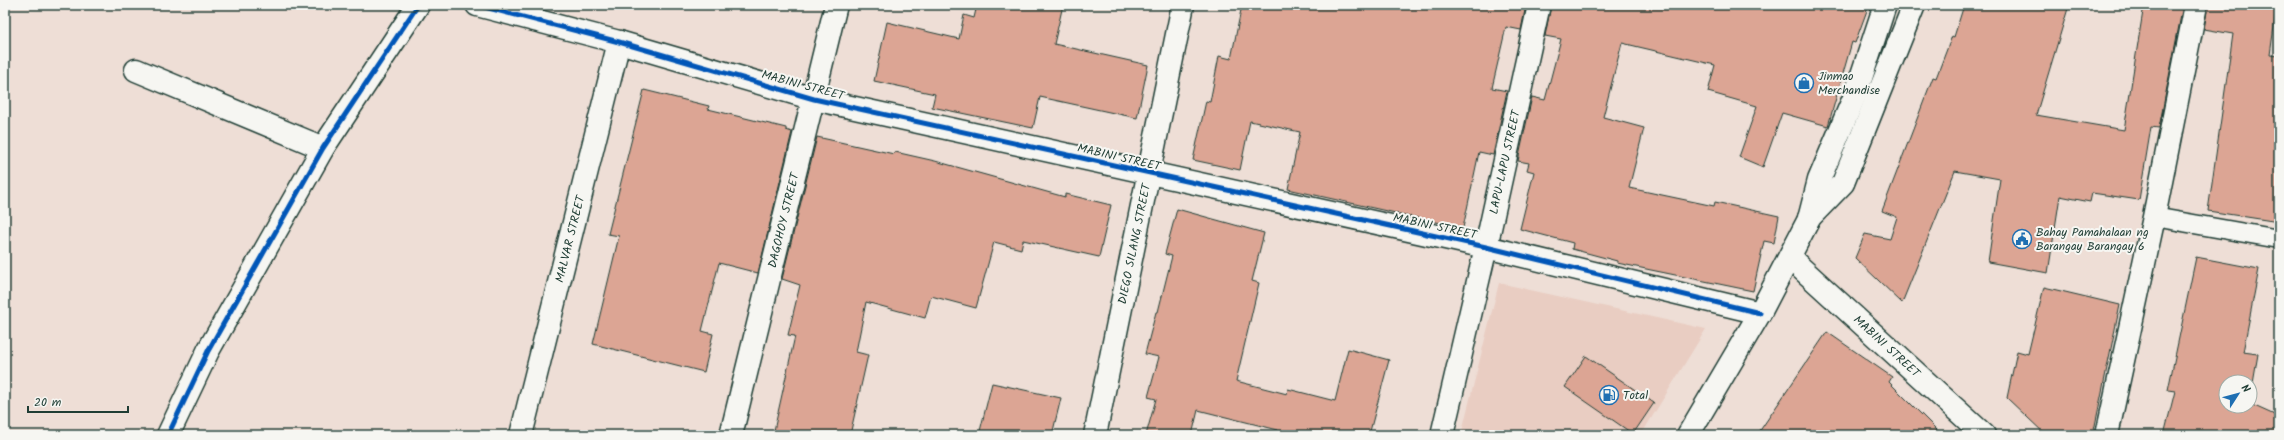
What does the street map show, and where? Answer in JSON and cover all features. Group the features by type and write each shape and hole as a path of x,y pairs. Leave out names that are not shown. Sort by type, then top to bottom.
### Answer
{"street":[{"path":"168,435 208,351 323,148 418,5"},
{"name":"MABINI STREET","path":"477,5 619,42 814,99 1148,174 1486,247 1760,313"},
{"name":"DAGOHOY STREET","path":"731,435 836,5"},
{"name":"DIEGO SILANG STREET","path":"1095,435 1183,5"},
{"name":"LAPU-LAPU STREET","path":"1442,435 1486,247 1539,5"},
{"path":"1688,435 1760,313 1809,219 1819,180 1856,93 1885,5"},
{"path":"1809,219 1843,183 1914,5"},
{"path":"2107,435 2154,217 2196,5"},
{"name":"MALVAR STREET","path":"521,435 619,42"},
{"path":"136,70 323,148"},
{"name":"MABINI STREET","path":"1790,258 1984,435"}],"lane":[{"path":"2154,217 2279,239"}],"shaded area":[{"path":"1499,283 1706,329 1641,435 1461,435"}],"building":[{"path":"977,5 1063,5 1054,44 1148,65 1137,118 1040,97 1033,128 932,107 935,94 874,81 887,22 959,39 964,15 974,18"},
{"path":"1242,5 1526,5 1521,30 1506,27 1492,88 1507,91 1493,155 1479,152 1463,228 1288,189 1300,132 1250,121 1240,170 1193,160 1206,101 1210,102 1219,56 1231,59"},
{"path":"1551,5 1869,5 1855,43 1852,42 1828,126 1782,113 1763,167 1739,157 1757,106 1708,92 1715,65 1622,43 1603,117 1644,128 1629,188 1714,206 1715,202 1779,216 1774,243 1764,241 1753,291 1617,263 1617,261 1572,249 1573,243 1520,229 1534,172 1527,170 1529,163 1518,161 1532,97 1545,100 1561,39 1545,36"},
{"path":"1964,5 2069,5 2036,115 2124,130 2144,5 2183,5 2159,128 2151,127 2139,200 2092,193 2090,202 2060,196 2048,273 1988,262 2000,179 1955,171 1902,303 1855,258 1865,234 1890,239 1897,217 1882,211 1933,77 1936,78 1952,36 1954,37"},
{"path":"2208,5 2277,5 2270,55 2279,56 2279,222 2208,211 2233,34 2204,29"},
{"path":"644,90 709,106 708,109 786,128 786,130 792,132 758,273 719,263 702,331 713,334 704,372 593,344 619,236 608,234"},
{"path":"817,137 894,154 895,152 935,161 1065,197 1065,194 1111,205 1099,257 1023,240 1021,249 994,242 976,308 931,296 925,318 866,302 856,352 868,355 850,435 773,435 795,336 788,335 800,285 782,279"},
{"path":"1177,209 1264,233 1252,281 1259,283 1236,381 1287,394 1288,389 1335,401 1348,349 1389,360 1369,435 1277,435 1278,430 1198,410 1192,435 1146,435 1156,399 1148,397 1159,357 1145,354 1156,312 1158,312 1172,256 1165,254"},
{"path":"2196,257 2259,269 2243,352 2258,354 2255,374 2218,374 2218,414 2258,414 2258,408 2279,417 2279,435 2164,435 2175,391 2168,390"},
{"path":"2044,287 2120,305 2093,435 2046,435 2007,398 2017,351 2028,354"},
{"path":"1827,332 1892,377 1889,382 1942,435 1757,435"},
{"name":"Total","path":"1586,356 1654,403 1633,434 1565,387"},
{"path":"992,383 1061,398 1052,435 979,435"}],"cycle path":[{"path":"168,435 208,351 323,148 418,5"},
{"path":"477,5 619,42 814,99 1486,247 1760,313"}],"place":[{"name":"Jinmao Merchandise","path":"1804,83"},
{"name":"Bahay Pamahalaan ng Barangay Barangay 6","path":"2022,239"},
{"name":"Total","path":"1609,395"}]}
